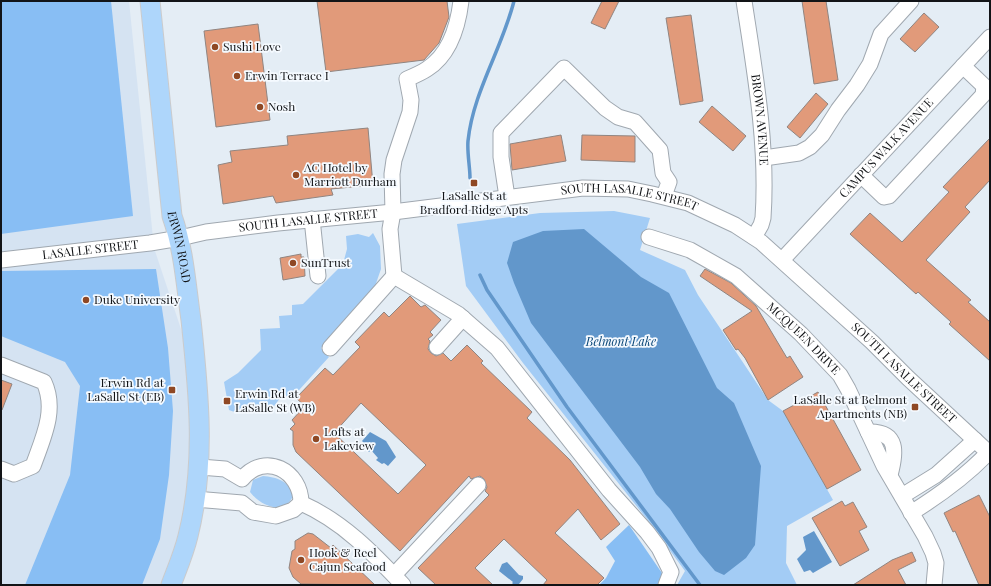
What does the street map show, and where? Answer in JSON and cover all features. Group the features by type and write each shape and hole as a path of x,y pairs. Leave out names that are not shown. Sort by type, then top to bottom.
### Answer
{"main road":[{"name":"ERWIN ROAD","path":"150,1 172,216 180,238 194,352 200,420 200,467 195,499 188,538 171,585"}],"street":[{"path":"330,348 394,276 390,229 393,212 392,174 394,160 410,112 411,100 407,79 427,69 441,56 448,45 454,30 460,13 461,1"},
{"name":"BROWN AVENUE","path":"744,1 759,101 764,158 765,184 763,218 754,237"},
{"path":"764,158 799,153 810,147 822,136 870,64 881,34 911,1"},
{"name":"CAMPUS WALK AVENUE","path":"782,260 990,37"},
{"path":"861,175 884,197 889,196 983,95 984,86 963,66"},
{"path":"507,197 501,157 501,132 564,68 605,108 618,117 635,122 660,150 663,173 669,182 664,196"},
{"name":"SOUTH LASALLE STREET","path":"180,238 206,232 393,212 582,188 628,189 664,196 688,204 736,226 754,237 782,260 872,342 989,454"},
{"path":"312,220 318,276"},
{"name":"MCQUEEN DRIVE","path":"649,237 704,257 736,276 752,288 801,334 840,375 890,475 925,536 936,563 934,585"},
{"name":"LASALLE STREET","path":"1,260 180,238"},
{"path":"394,276 463,318 497,348 609,490 659,548 670,572 666,585"},
{"path":"437,347 463,318"},
{"path":"1,365 44,382 49,393 50,417 33,466 14,474 1,469"},
{"path":"902,496 946,467 975,440"},
{"path":"911,513 964,477 989,454"},
{"path":"242,503 240,486 242,479 248,471 258,466 272,465 283,470 299,486 301,503"},
{"path":"200,467 225,469 242,479"},
{"path":"928,480 938,496"},
{"path":"301,503 328,516 350,533 398,580 478,485"},
{"path":"195,499 242,503 253,512 276,516 293,510 301,503"}],"shaded area":[{"name":"Duke University","path":"1,1 129,1 154,248 189,353 196,468 168,585 1,585"},
{"path":"1,1 111,1 133,216 1,234"},
{"path":"584,229 641,277 669,293 717,388 734,403 761,466 755,545 746,558 724,575 715,571 699,552 670,509 656,494 640,467 531,323 514,283 507,263 513,242 543,231"},
{"path":"156,269 168,348 173,411 169,475 160,539 142,585 25,585 70,475 80,386 65,362 1,336 1,271"},
{"path":"370,432 386,441 396,457 388,466 376,460 378,458 371,450 369,452 363,447 365,444 362,441"},
{"path":"629,525 664,576 658,585 599,585 606,578 615,561 606,547"},
{"path":"814,531 832,562 813,573 810,570 804,572 797,559 806,550 803,537"},
{"path":"507,562 519,575 523,576 523,579 519,584 514,585 512,583 513,582 499,571 502,564"}],"green space":[{"name":"Belmont Lake","path":"614,211 650,218 640,250 685,270 698,295 768,400 783,411 833,500 787,526 786,563 797,585 677,585 685,571 646,518 523,363 466,286 457,224 540,213"},
{"path":"373,233 380,246 381,269 373,292 321,348 329,357 290,400 284,393 271,410 262,411 262,407 249,408 237,413 229,410 224,382 238,373 261,350 260,329 280,328 279,316 292,315 292,305 303,304 338,269 344,260 347,249 346,236 358,234 369,237"},
{"path":"263,476 273,477 286,483 293,496 289,502 284,506 272,507 254,497 250,492 253,480"}],"building":[{"path":"317,1 447,1 449,17 439,43 424,60 326,72"},
{"path":"602,1 619,1 605,29 591,23"},
{"path":"802,1 826,1 838,80 814,84"},
{"path":"924,13 939,27 915,52 900,39"},
{"path":"691,15 703,101 680,105 666,18"},
{"name":"Erwin Terrace I","path":"258,24 270,120 216,127 204,31"},
{"path":"816,93 828,104 800,138 787,127"},
{"path":"712,106 746,136 733,151 699,122"},
{"name":"AC Hotel by Marriott Durham","path":"368,128 373,185 331,189 333,195 276,203 273,196 223,204 218,165 232,162 230,151 288,145 287,136"},
{"path":"561,135 566,161 512,170 510,144"},
{"path":"582,135 635,136 635,162 581,160"},
{"path":"990,138 990,180 965,207 970,212 926,260 971,300 968,302 990,322 990,361 949,324 951,322 918,292 916,294 850,234 870,213 902,242 949,192 943,187"},
{"name":"SunTrust","path":"301,254 301,257 304,257 305,276 283,280 280,258"},
{"path":"705,269 731,283 756,306 787,358 790,356 803,377 768,400 745,358 738,349 736,350 723,330 752,311 700,276"},
{"name":"Lofts at Lakeview","path":"410,296 421,307 425,305 441,320 430,332 433,335 428,339 430,341 428,349 431,353 436,356 443,353 451,361 467,345 483,361 481,363 532,412 527,418 570,460 620,524 601,540 578,509 555,533 604,578 597,585 543,585 547,580 504,539 475,568 493,585 436,585 418,568 489,495 485,491 487,487 484,479 480,476 471,479 469,476 400,551 296,452 293,445 293,431 290,429 295,424 292,420 305,406 296,398 325,368 333,375 360,347 355,342 384,312 389,317","holes":["361,403 426,465 398,494 334,433"]},
{"path":"1,380 12,384 2,410 1,409"},
{"path":"818,392 861,470 827,489 783,411"},
{"path":"979,495 990,517 990,585 979,585 955,531 953,532 944,513"},
{"path":"842,501 845,506 853,502 867,527 859,531 869,550 840,566 812,518"},
{"path":"308,533 313,534 331,548 333,545 375,585 301,584 293,577 289,568 292,551 295,549 295,541"},
{"path":"912,552 916,561 898,570 906,585 853,585 892,560"}],"waterway":[{"path":"470,178 468,141 471,123 476,105 509,19 514,1"},
{"path":"480,275 487,290 567,407 700,585"}],"place":[{"name":"Sushi Love","path":"215,47"},
{"name":"Erwin Terrace I","path":"237,76"},
{"name":"Nosh","path":"260,107"},
{"name":"AC Hotel by Marriott Durham","path":"296,175"},
{"name":"LaSalle St at Bradford Ridge Apts","path":"474,183"},
{"name":"SunTrust","path":"293,263"},
{"name":"Duke University","path":"86,300"},
{"name":"Erwin Rd at LaSalle St (EB)","path":"172,390"},
{"name":"Erwin Rd at LaSalle St (WB)","path":"227,401"},
{"name":"LaSalle St at Belmont Apartments (NB)","path":"915,407"},
{"name":"Lofts at Lakeview","path":"316,439"},
{"name":"Hook & Reel Cajun Seafood","path":"301,560"}]}
